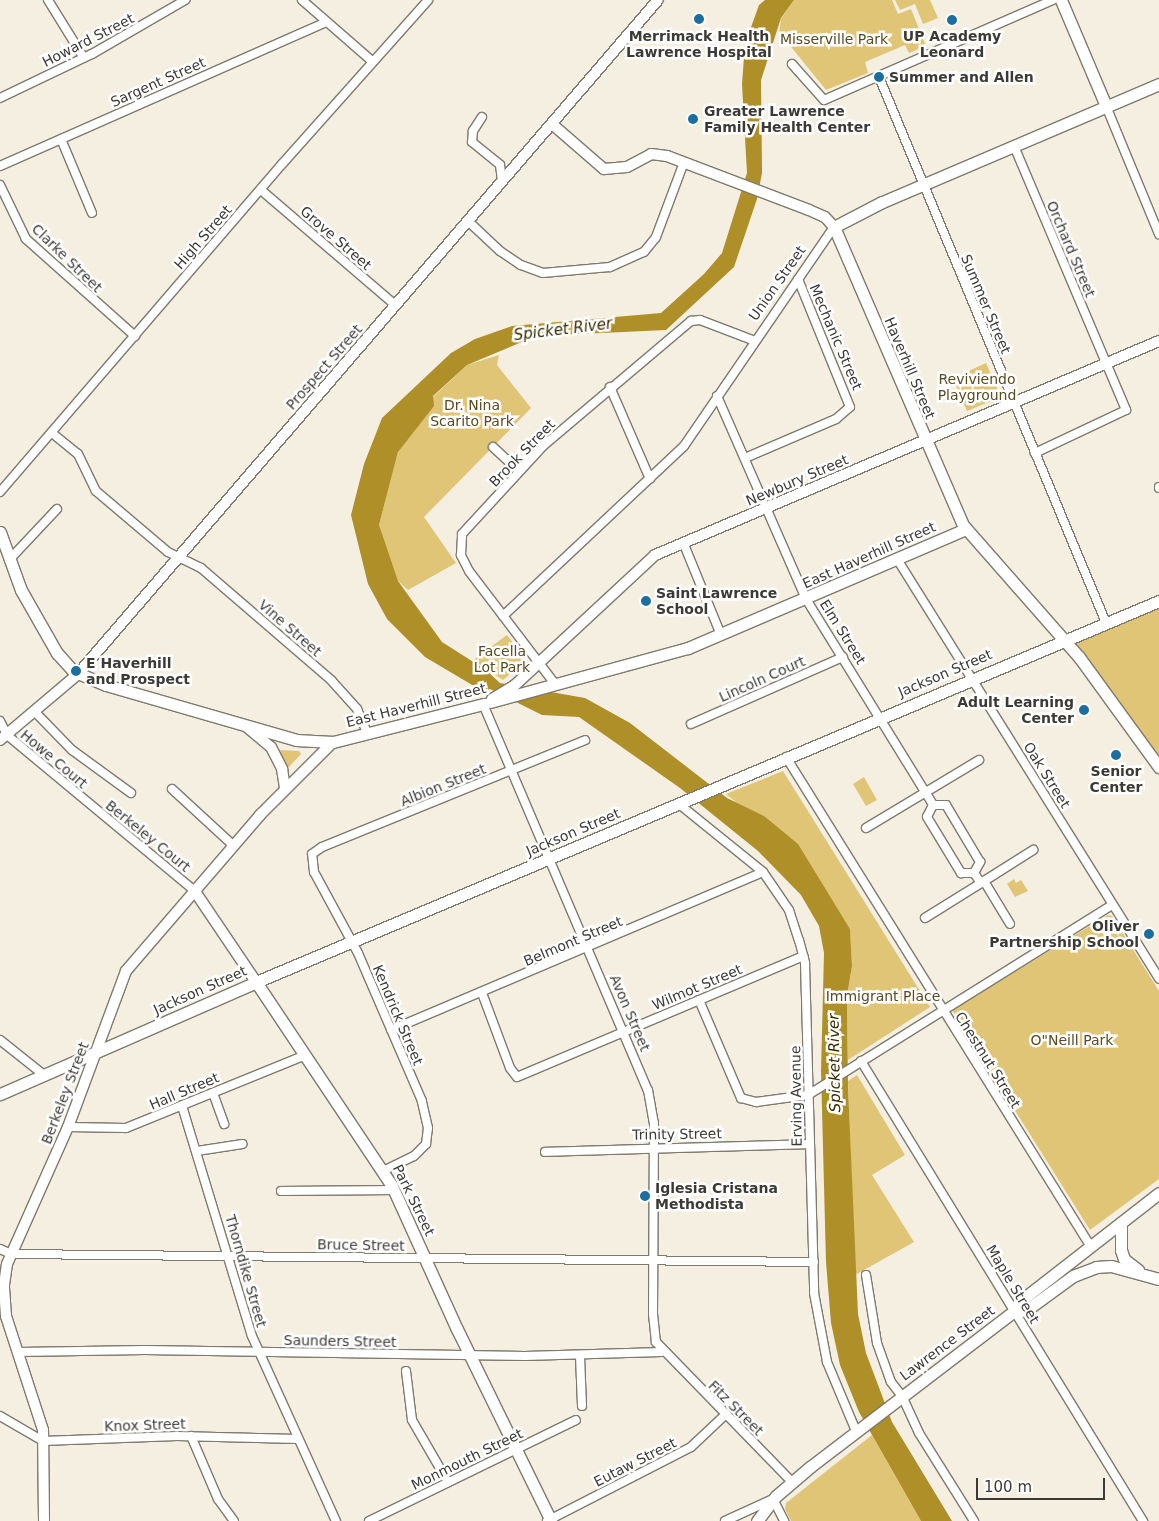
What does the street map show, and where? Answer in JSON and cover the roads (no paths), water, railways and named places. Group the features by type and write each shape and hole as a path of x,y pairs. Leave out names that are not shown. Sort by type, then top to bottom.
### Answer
{"main road":[{"path":"1061,0 1106,106"},
{"name":"Union Street","path":"834,227 845,219 922,185 1159,84"},
{"name":"Haverhill Street","path":"834,227 925,441 966,529 1064,640 1159,768"},
{"name":"East Haverhill Street","path":"0,532 9,560 46,636 64,663 78,674 106,686 248,728 296,740 332,742 676,652 806,599 966,529"},
{"name":"Jackson Street","path":"0,1094 256,982 1159,600"},
{"name":"Park Street","path":"256,982 383,1170 394,1190 470,1356 550,1520"},
{"name":"Lawrence Street","path":"757,1521 773,1499 792,1482 888,1406 1015,1310 1019,1302 1159,1193"},
{"path":"1121,1224 1119,1240 1124,1259 1142,1274"},
{"path":"1015,1310 1025,1311 1073,1276 1096,1266 1112,1266 1159,1278"}],"street":[{"path":"48,0 84,58"},
{"name":"Howard Street","path":"0,98 84,58 185,0"},
{"path":"302,0 372,61"},
{"name":"High Street","path":"0,492 372,61 428,0"},
{"name":"Prospect Street","path":"3,738 78,674 658,0"},
{"path":"792,64 824,100 1053,0"},
{"name":"Sargent Street","path":"0,166 327,22"},
{"name":"Summer Street","path":"879,77 922,185 1106,622"},
{"path":"1106,106 1159,234"},
{"path":"482,116 473,131 472,142 500,165 502,182"},
{"path":"552,124 604,169 627,167 651,154 684,162 825,217 834,227"},
{"path":"61,139 92,213"},
{"name":"Orchard Street","path":"1014,146 1126,410 1035,453"},
{"path":"468,221 500,251 521,265 543,273 610,267 644,252 656,237 684,162"},
{"name":"Clarke Street","path":"0,185 26,239 135,336"},
{"name":"Grove Street","path":"260,190 395,305"},
{"name":"Union Street","path":"503,616 684,446 834,227"},
{"name":"Mechanic Street","path":"744,458 836,419 850,407 798,279"},
{"name":"Brook Street","path":"551,686 503,616 469,571 459,545 462,534 543,446 610,387 691,321 700,320 755,340"},
{"name":"Newbury Street","path":"487,702 514,686 535,664 655,555 1159,341"},
{"path":"610,387 650,479"},
{"name":"Elm Street","path":"718,396 806,599 881,717 933,805"},
{"name":"Vine Street","path":"52,432 81,458 93,488 168,552 201,568 331,680 357,709 367,733"},
{"path":"493,447 520,472"},
{"path":"9,560 57,509"},
{"path":"683,542 721,635"},
{"name":"Oak Street","path":"897,559 1159,979"},
{"name":"Lincoln Court","path":"691,724 843,657"},
{"name":"Avon Street","path":"487,702 512,770 648,1090 654,1147 653,1332 662,1352"},
{"path":"35,712 72,750 130,793"},
{"path":"0,722 3,738"},
{"path":"248,728 271,747 282,769 285,788"},
{"name":"Howe Court","path":"3,738 86,802"},
{"name":"Albion Street","path":"312,854 322,847 585,740"},
{"name":"Berkeley Street","path":"44,1521 44,1441 39,1410 10,1329 4,1296 4,1275 11,1254 68,1127 126,970 285,788 332,742"},
{"name":"Chestnut Street","path":"786,757 1090,1247"},
{"path":"866,828 979,760"},
{"path":"172,789 233,846"},
{"name":"Berkeley Court","path":"86,802 194,890"},
{"name":"Erving Avenue","path":"682,802 763,872 789,910 803,956 809,1144 818,1323 827,1362 859,1429"},
{"path":"933,805 946,805 980,862 974,873 961,874 927,817 933,805"},
{"path":"925,918 1033,850"},
{"name":"Kendrick Street","path":"312,854 314,872 353,942 422,1101 428,1128 426,1144 414,1156 383,1170"},
{"name":"Belmont Street","path":"391,1030 589,948 763,872"},
{"path":"974,873 1010,924"},
{"name":"Park Street","path":"194,890 256,982"},
{"path":"699,1000 741,1098 756,1102 808,1095 1112,905"},
{"name":"Wilmot Street","path":"482,993 510,1068 517,1077 803,956"},
{"path":"0,1040 44,1075"},
{"name":"Hall Street","path":"68,1127 126,1128 306,1055"},
{"name":"Maple Street","path":"861,1061 1015,1310 1142,1521"},
{"path":"213,1093 224,1124"},
{"name":"Thorndike Street","path":"182,1106 198,1151 259,1352 336,1521"},
{"path":"198,1151 242,1144"},
{"name":"Trinity Street","path":"545,1152 654,1147 809,1144"},
{"path":"282,1191 394,1190"},
{"name":"Bruce Street","path":"0,1249 11,1254 814,1262"},
{"path":"866,1275 877,1343 891,1382 902,1396 919,1434 974,1521"},
{"name":"Saunders Street","path":"18,1352 259,1352 470,1356 580,1356 662,1352"},
{"name":"Fitz Street","path":"662,1352 792,1482"},
{"path":"580,1356 582,1406"},
{"path":"406,1371 412,1420 448,1482"},
{"name":"Eutaw Street","path":"550,1520 691,1447 726,1414"},
{"path":"0,1416 44,1441"},
{"name":"Monmouth Street","path":"369,1521 576,1420"},
{"path":"191,1436 218,1499 234,1521"},
{"name":"Knox Street","path":"44,1441 191,1436 298,1439"},
{"path":"725,1521 773,1499 784,1521"}],"water":[{"name":"Spicket River","path":"765,0 794,0 781,18 761,80 762,173 757,199 734,267 666,330 536,336 467,365 433,396 434,406 398,452 379,525 398,581 442,642 486,670 500,683 585,698 630,723 727,798 764,816 798,844 850,929 852,966 847,996 848,1087 858,1314 866,1353 892,1422 952,1521 921,1521 859,1412 840,1365 831,1323 826,1262 821,1071 824,953 819,926 801,895 758,851 680,788 579,717 542,715 490,689 484,692 425,657 387,619 368,584 351,515 364,464 382,418 451,353 475,339 512,326 661,313 704,274 722,253 747,173 742,84 745,44 759,5"}],"place":[{"name":"Merrimack Health Lawrence Hospital","path":"699,19"},
{"name":"UP Academy Leonard","path":"952,20"},
{"name":"Summer and Allen","path":"879,77"},
{"name":"Greater Lawrence Family Health Center","path":"693,119"},
{"name":"Saint Lawrence School","path":"646,601"},
{"name":"E Haverhill and Prospect","path":"76,671"},
{"name":"Adult Learning Center","path":"1084,710"},
{"name":"Senior Center","path":"1116,755"},
{"name":"Oliver Partnership School","path":"1149,934"},
{"name":"Iglesia Cristana Methodista","path":"645,1196"}],"park label":[{"name":"Misserville Park","path":"834,39"},
{"name":"Reviviendo Playground","path":"977,388"},
{"name":"Dr. Nina Scarito Park","path":"472,414"},
{"name":"Facella Lot Park","path":"502,660"},
{"name":"Immigrant Place","path":"883,996"},
{"name":"O\"Neill Park","path":"1072,1040"}]}
